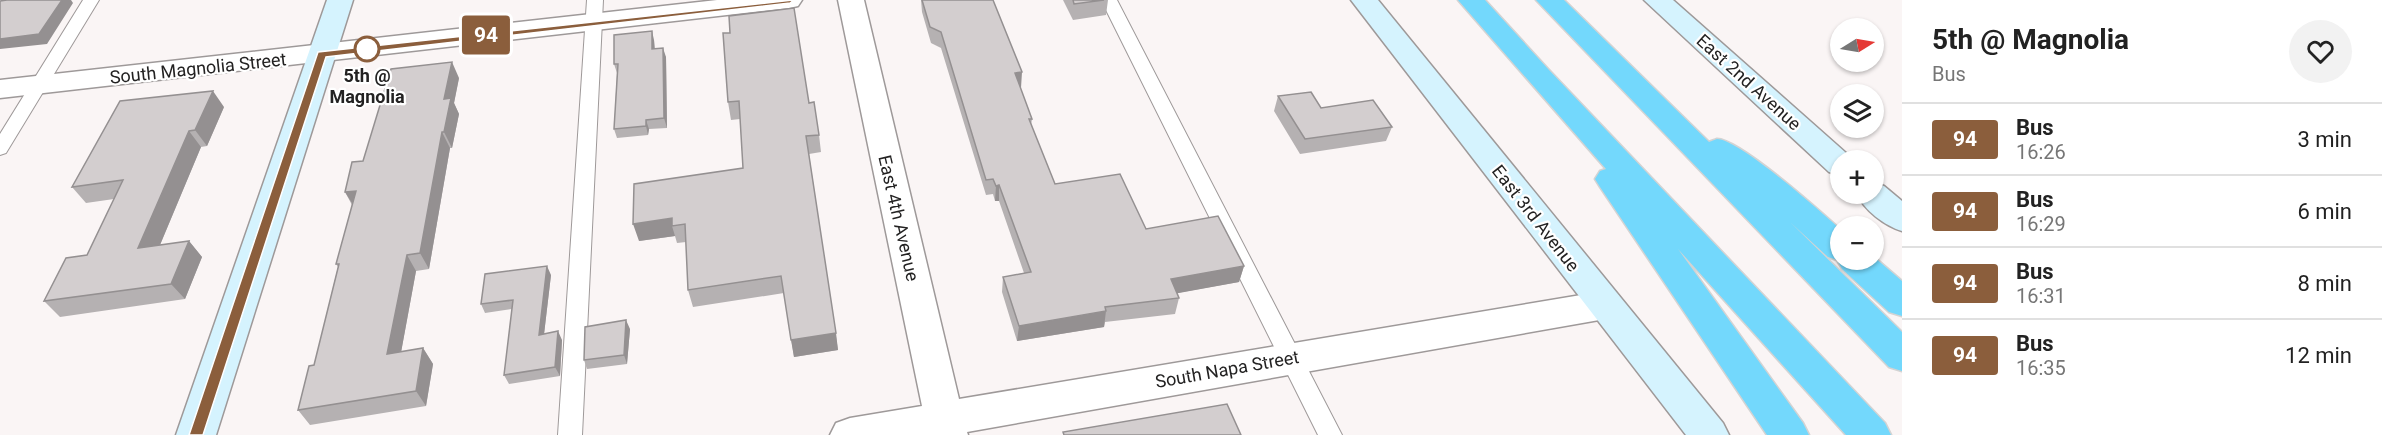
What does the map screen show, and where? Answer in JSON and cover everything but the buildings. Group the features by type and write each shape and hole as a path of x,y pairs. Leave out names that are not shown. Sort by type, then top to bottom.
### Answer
{"highway":[{"path":"1471,0 1539,77 1871,435"},
{"path":"1549,0 1902,356"},
{"path":"1539,77 1789,435"},
{"path":"1642,96 1774,189 1830,239"},
{"path":"1865,270 1902,302"}],"street":[{"path":"196,435 340,0"},
{"name":"South Magnolia Street","path":"0,89 322,54 594,11 789,0"},
{"name":"East 4th Avenue","path":"850,0 946,426"},
{"name":"East 3rd Avenue","path":"1364,0 1708,435"},
{"name":"East 2nd Avenue","path":"1656,0 1830,155"},
{"path":"1884,203 1902,219"},
{"name":"South Napa Street","path":"850,435 946,426 1291,359 1605,305"}],"lane":[{"path":"0,149 92,0"},
{"path":"1109,0 1330,435"},
{"path":"570,435 594,11"}],"bus line":[{"name":"94","path":"196,435 322,54 790,0"}],"place":[{"name":"5th @ Magnolia","path":"367,49"}]}
